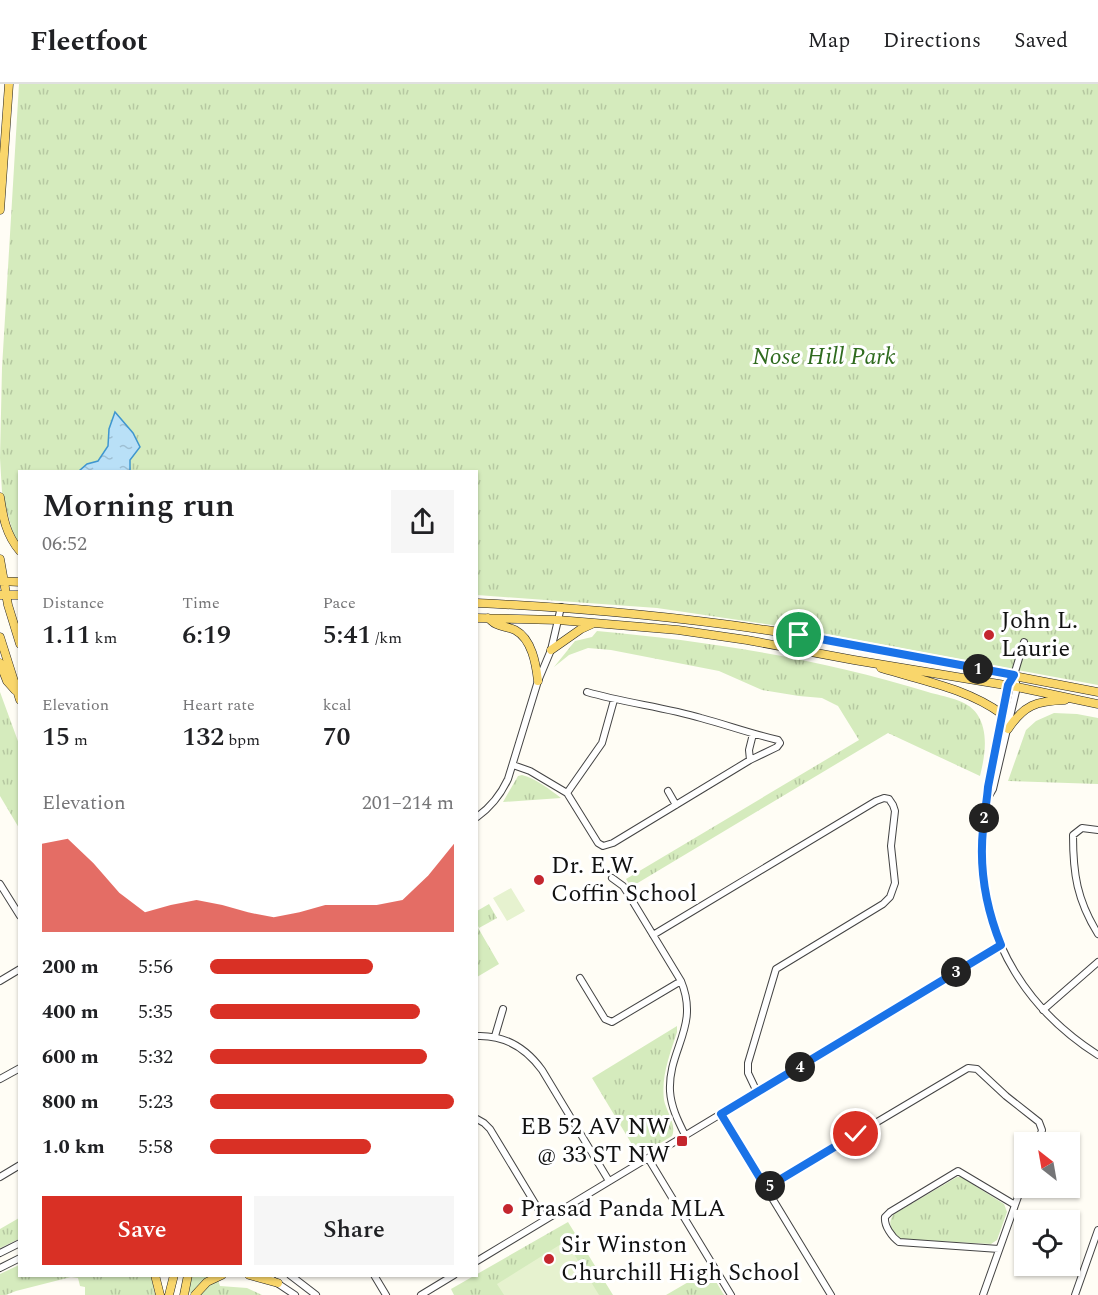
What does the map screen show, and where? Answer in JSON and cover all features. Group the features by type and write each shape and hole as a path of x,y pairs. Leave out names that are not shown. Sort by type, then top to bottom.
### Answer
{"main road":[{"path":"0,210 9,84"},
{"path":"0,497 5,526 11,541 18,549"},
{"path":"0,559 3,596 18,638"},
{"path":"2,581 18,582"},
{"path":"478,603 561,607 682,618 752,628 1098,692"},
{"path":"478,618 558,620 678,630 1008,685 1098,704"},
{"path":"488,618 496,624 517,631 525,640 534,660 538,681"},
{"path":"550,650 593,623"},
{"path":"0,637 18,696"},
{"path":"854,660 964,692 1002,714"},
{"path":"0,663 7,681 18,696"},
{"path":"1008,729 1016,716 1026,708 1044,702 1077,700"},
{"path":"156,1277 160,1295"},
{"path":"169,1295 174,1277"},
{"path":"184,1295 188,1277"},
{"path":"195,1295 207,1282 218,1277"},
{"path":"256,1277 278,1283"}],"street":[{"path":"478,816 487,810 501,792 508,778 550,650 561,607"},
{"path":"1024,642 1014,675 1008,685 988,787 983,830 983,873 991,917 1001,945 1018,978 1043,1010 1072,1037 1098,1055"},
{"path":"987,799 993,789 1008,729 1017,687 1014,675"},
{"path":"513,765 530,771 567,793 598,843 603,846 613,843 750,760 777,747 780,743 777,740 701,718 587,692"},
{"path":"567,793 602,743 614,700"},
{"path":"750,760 749,750 753,734"},
{"path":"668,791 676,805"},
{"path":"653,935 876,801 889,799 895,811 891,846 895,883 890,897 883,904 776,969 748,1063 748,1073 758,1092"},
{"path":"1098,830 1082,828 1073,835 1073,866 1079,894 1088,919 1098,934"},
{"path":"612,878 627,892 681,981 686,995 687,1017 672,1070 670,1091 675,1114 685,1135"},
{"path":"0,884 18,913"},
{"path":"478,1260 1001,945"},
{"path":"1043,1010 1098,962"},
{"path":"0,981 18,970"},
{"path":"580,978 605,1019 612,1022 681,981"},
{"path":"495,1036 503,1009"},
{"path":"478,1036 495,1036 523,1050 534,1059 609,1181"},
{"path":"766,1188 968,1068 976,1069 1039,1122 1041,1132"},
{"path":"0,1079 18,1069"},
{"path":"721,1114 831,1295"},
{"path":"478,1120 490,1129 545,1220"},
{"path":"648,1158 731,1295"},
{"path":"0,1177 18,1167"},
{"path":"999,1249 899,1242 885,1224 885,1217 958,1172 1015,1205"},
{"path":"983,1295 1018,1198"},
{"path":"1075,1295 1096,1243 1098,1230"},
{"path":"0,1253 18,1244"},
{"path":"0,1268 18,1259"},
{"path":"268,1277 295,1295"},
{"path":"293,1277 316,1295"},
{"path":"375,1277 386,1295"},
{"path":"421,1295 451,1277"}],"green space":[{"name":"Nose Hill Park","path":"19,84 1098,84 1098,685 799,629 657,608 478,595 478,470 18,470 18,541 13,533 2,492 0,458 2,368"},
{"path":"597,631 681,640 764,653 847,670 955,699 973,709 981,721 985,736 980,776 888,733 631,887 626,879 859,740 838,706 822,698 762,690 719,671 611,650 588,648 569,655 554,667 575,641 592,637"},
{"path":"0,692 18,741 18,826 0,796"},
{"path":"1054,713 1098,718 1098,784 1008,781 1026,730 1036,721"},
{"path":"522,775 538,782 561,798 503,802 518,776"},
{"path":"511,888 525,911 507,921 493,898"},
{"path":"489,904 497,918 479,928 478,910"},
{"path":"478,928 499,964 478,976"},
{"path":"677,1026 663,1091 672,1123 672,1136 639,1156 592,1078"},
{"path":"957,1177 961,1177 1004,1204 1007,1212 997,1240 991,1244 901,1239 895,1234 890,1224 894,1214"},
{"path":"18,1219 18,1239 0,1248 0,1229"},
{"name":"Sir Winston Churchill High School","path":"568,1222 613,1295 454,1295 451,1289 472,1277 478,1277 478,1274"},
{"path":"566,1241 599,1295 504,1295 497,1284"},
{"path":"18,1265 18,1277 71,1277 0,1295 0,1274"},
{"path":"709,1270 724,1295 666,1295"},
{"path":"71,1277 151,1277 155,1295 85,1295 85,1287 80,1286 78,1278"},
{"path":"192,1277 208,1277 191,1294 189,1292"},
{"path":"218,1280 220,1286 247,1288 262,1295 199,1295 210,1284"}],"water":[{"path":"115,412 133,433 140,447 130,460 130,470 80,470 87,464 98,461 108,446 109,429"}],"place":[{"name":"John L. Laurie","path":"989,635"},
{"name":"Dr. E.W. Coffin School","path":"539,880"},
{"name":"EB 52 AV NW @ 33 ST NW","path":"682,1141"},
{"name":"Prasad Panda MLA","path":"508,1209"},
{"name":"Sir Winston Churchill High School","path":"549,1259"}],"route":[{"path":"799,635 1014,675 1008,685 988,787 983,830 982,858 985,888 991,917 1001,945 721,1114 766,1188 856,1134"}]}
